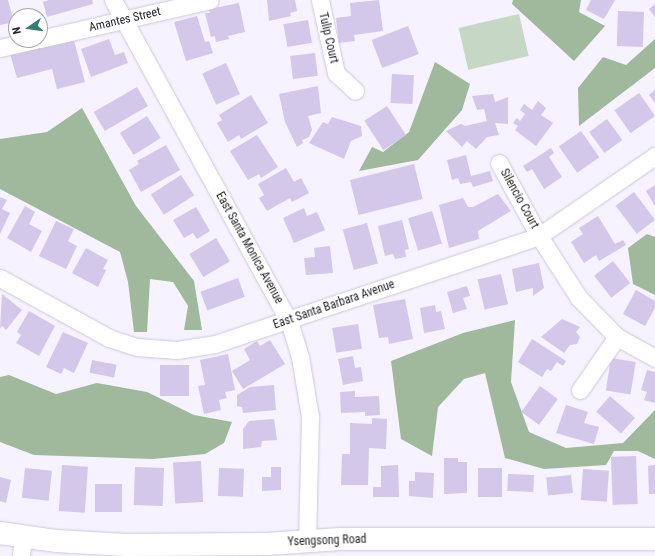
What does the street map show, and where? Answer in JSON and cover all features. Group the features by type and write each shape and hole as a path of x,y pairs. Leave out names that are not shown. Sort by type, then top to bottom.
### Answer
{"main road":[{"name":"Ysengsong Road","path":"0,534 22,547 126,545 307,549 655,539"}],"street":[{"name":"East Santa Monica Avenue","path":"113,0 289,321 300,357 310,417 307,549"},
{"name":"Amantes Street","path":"48,37 210,0"},
{"name":"Tulip Court","path":"320,0 336,73 355,92"},
{"name":"East Santa Barbara Avenue","path":"0,278 109,338 137,347 177,350 216,344 289,321 539,236 655,156"},
{"name":"Silencio Court","path":"499,163 539,236 578,298 617,337 655,358"},
{"path":"580,390 617,337"}],"green space":[{"path":"513,0 581,0 579,12 605,26 574,61 512,4"},
{"path":"519,14 529,56 468,70 459,28"},
{"path":"655,39 655,68 579,126 578,88 603,57 626,65"},
{"path":"435,62 470,84 462,110 418,160 359,171 372,147 383,152 409,132"},
{"path":"82,108 136,206 194,281 202,330 184,330 188,306 173,282 150,279 147,332 134,332 128,282 120,252 0,189 0,139 47,132"},
{"path":"647,234 655,237 655,295 633,284 628,248"},
{"path":"515,320 511,382 529,432 566,448 623,443 655,410 655,459 638,451 614,451 606,465 544,469 505,458 485,373 464,379 438,407 432,456 401,439 391,361 463,333"},
{"path":"9,375 56,394 97,383 147,392 194,415 232,422 224,443 205,454 153,459 34,455 0,442 0,377"}],"building":[{"path":"0,0 8,0 10,8 8,8 8,23 0,25"},
{"path":"49,0 92,0 93,4 48,17 48,8 45,8 43,2"},
{"path":"267,0 295,0 297,11 290,13 291,16 269,21"},
{"path":"379,0 383,31 354,35 355,41 339,43 336,18 351,16 350,3"},
{"path":"591,0 615,0 604,19 586,10"},
{"path":"239,3 245,32 228,36 229,39 216,42 215,36 211,37 205,13 210,13 209,9"},
{"path":"655,4 655,17 649,9"},
{"path":"618,11 644,12 643,47 617,46"},
{"path":"197,16 205,42 209,41 213,53 186,61 174,22"},
{"path":"308,20 312,43 287,47 283,24"},
{"path":"408,26 419,54 382,68 372,40"},
{"path":"73,37 85,82 57,89 52,69 17,78 10,54 32,48 48,48 48,44"},
{"path":"109,39 115,55 124,52 128,63 91,77 81,49"},
{"path":"315,53 318,76 293,79 290,56"},
{"path":"226,63 240,94 216,105 202,74"},
{"path":"392,74 414,75 412,104 390,103"},
{"path":"318,86 321,113 308,116 312,130 309,137 302,140 303,143 297,147 285,122 279,94"},
{"path":"137,87 148,106 105,131 94,112"},
{"path":"655,90 655,103 649,95"},
{"path":"639,93 655,116 630,133 614,110"},
{"path":"493,94 495,102 508,97 508,124 495,123 499,135 487,137 476,149 467,141 462,147 446,131 461,124 465,126 487,121 484,109 477,110 472,96"},
{"path":"251,95 268,123 241,139 239,135 228,142 217,123 222,120 219,115"},
{"path":"538,101 546,108 541,115 553,123 536,146 515,130 518,126 513,123 517,118 520,121 525,114 520,110 524,104 532,110"},
{"path":"387,106 406,135 383,150 364,121"},
{"path":"147,116 161,138 134,155 120,133"},
{"path":"332,117 361,126 362,136 351,141 344,159 309,143 323,122 328,124"},
{"path":"607,119 622,140 604,153 589,132"},
{"path":"581,131 599,157 577,173 559,146"},
{"path":"257,135 278,167 261,178 259,174 248,180 230,151"},
{"path":"166,145 180,170 141,192 129,170 139,164 137,161"},
{"path":"551,148 554,153 549,157 562,177 544,189 532,169 527,172 523,166"},
{"path":"466,155 471,176 490,171 493,181 473,187 471,182 460,184 458,178 452,180 447,160"},
{"path":"414,164 423,199 359,215 350,180"},
{"path":"286,168 294,182 301,178 309,193 292,202 290,198 267,211 259,198 264,195 258,184"},
{"path":"181,175 194,195 164,215 151,195"},
{"path":"655,185 655,206 646,191"},
{"path":"634,192 655,220 637,234 616,206"},
{"path":"498,194 511,211 478,231 479,239 449,248 439,205 463,198 468,207 473,207"},
{"path":"0,197 7,200 2,209 10,213 0,234"},
{"path":"25,206 35,212 29,224 42,231 31,252 7,238"},
{"path":"196,207 210,231 197,239 193,233 184,238 173,220"},
{"path":"304,208 307,216 317,212 325,230 294,243 283,218"},
{"path":"432,211 442,244 418,251 408,218"},
{"path":"598,216 615,244 623,240 626,245 599,261 596,255 584,263 571,242 583,234 579,228"},
{"path":"402,220 409,249 405,250 406,257 395,259 393,254 385,256 378,226"},
{"path":"56,221 74,229 68,241 77,246 66,269 39,256"},
{"path":"367,223 378,264 354,270 343,229"},
{"path":"216,238 230,261 203,277 189,254"},
{"path":"330,246 333,273 306,275 304,258 315,257 314,248"},
{"path":"86,248 108,260 103,269 106,270 98,287 72,273"},
{"path":"613,261 630,283 611,298 594,276"},
{"path":"539,263 544,288 533,296 533,288 516,292 512,269"},
{"path":"501,274 508,304 485,310 478,279"},
{"path":"238,278 245,297 207,310 200,292"},
{"path":"467,286 470,296 463,298 467,309 453,313 447,292"},
{"path":"636,290 655,301 655,308 645,326 623,314"},
{"path":"2,294 22,310 6,330 2,326 0,329"},
{"path":"405,299 413,339 389,344 388,337 379,338 373,305"},
{"path":"435,305 436,312 441,311 445,329 424,333 420,308"},
{"path":"29,311 55,326 39,356 16,343 21,335 17,332"},
{"path":"562,319 580,327 576,332 580,337 577,344 570,345 564,353 541,337"},
{"path":"358,324 362,349 336,353 332,328"},
{"path":"63,332 88,343 74,373 64,368 61,374 46,367"},
{"path":"532,339 566,361 563,366 557,362 551,371 547,369 542,377 518,362"},
{"path":"270,340 285,364 243,389 232,371 250,360 244,349 257,341 260,346"},
{"path":"228,354 235,390 225,392 227,398 219,400 221,410 204,414 198,386 205,385 200,360"},
{"path":"353,356 355,368 361,367 363,381 343,385 338,359"},
{"path":"611,358 636,362 631,395 606,391"},
{"path":"92,360 117,365 114,378 90,373"},
{"path":"160,365 189,365 189,396 160,396"},
{"path":"647,370 655,372 655,403 644,400 647,392 641,390"},
{"path":"274,385 276,410 243,413 242,407 237,406 237,395 250,387"},
{"path":"540,386 558,399 539,425 521,412"},
{"path":"355,391 355,397 379,396 380,415 365,416 365,412 341,413 340,392"},
{"path":"610,396 635,418 621,433 596,412"},
{"path":"566,405 588,412 584,423 599,427 594,444 556,433"},
{"path":"372,418 387,419 386,449 369,448 368,485 341,485 342,454 350,454 350,423 372,424"},
{"path":"274,419 277,440 262,441 261,447 243,449 243,429 249,421"},
{"path":"636,456 638,504 613,505 611,457"},
{"path":"444,458 458,458 458,462 467,462 467,493 444,494"},
{"path":"201,461 203,502 175,503 173,462"},
{"path":"62,465 88,467 85,513 59,511"},
{"path":"398,465 399,497 373,497 373,487 381,487 381,466"},
{"path":"655,465 655,494 649,494 648,466"},
{"path":"135,467 164,468 163,506 134,505"},
{"path":"271,467 281,467 281,490 262,491 262,477 271,477"},
{"path":"25,468 52,471 49,501 22,498"},
{"path":"219,468 244,469 243,497 218,496"},
{"path":"478,468 502,468 502,497 478,497"},
{"path":"583,469 609,471 607,502 581,500"},
{"path":"415,472 434,473 433,498 409,496 409,481 415,481"},
{"path":"508,474 534,475 533,492 507,491"},
{"path":"571,475 573,493 548,496 546,478"},
{"path":"0,477 11,480 6,503 0,501"},
{"path":"95,484 122,484 122,512 95,512"}]}
